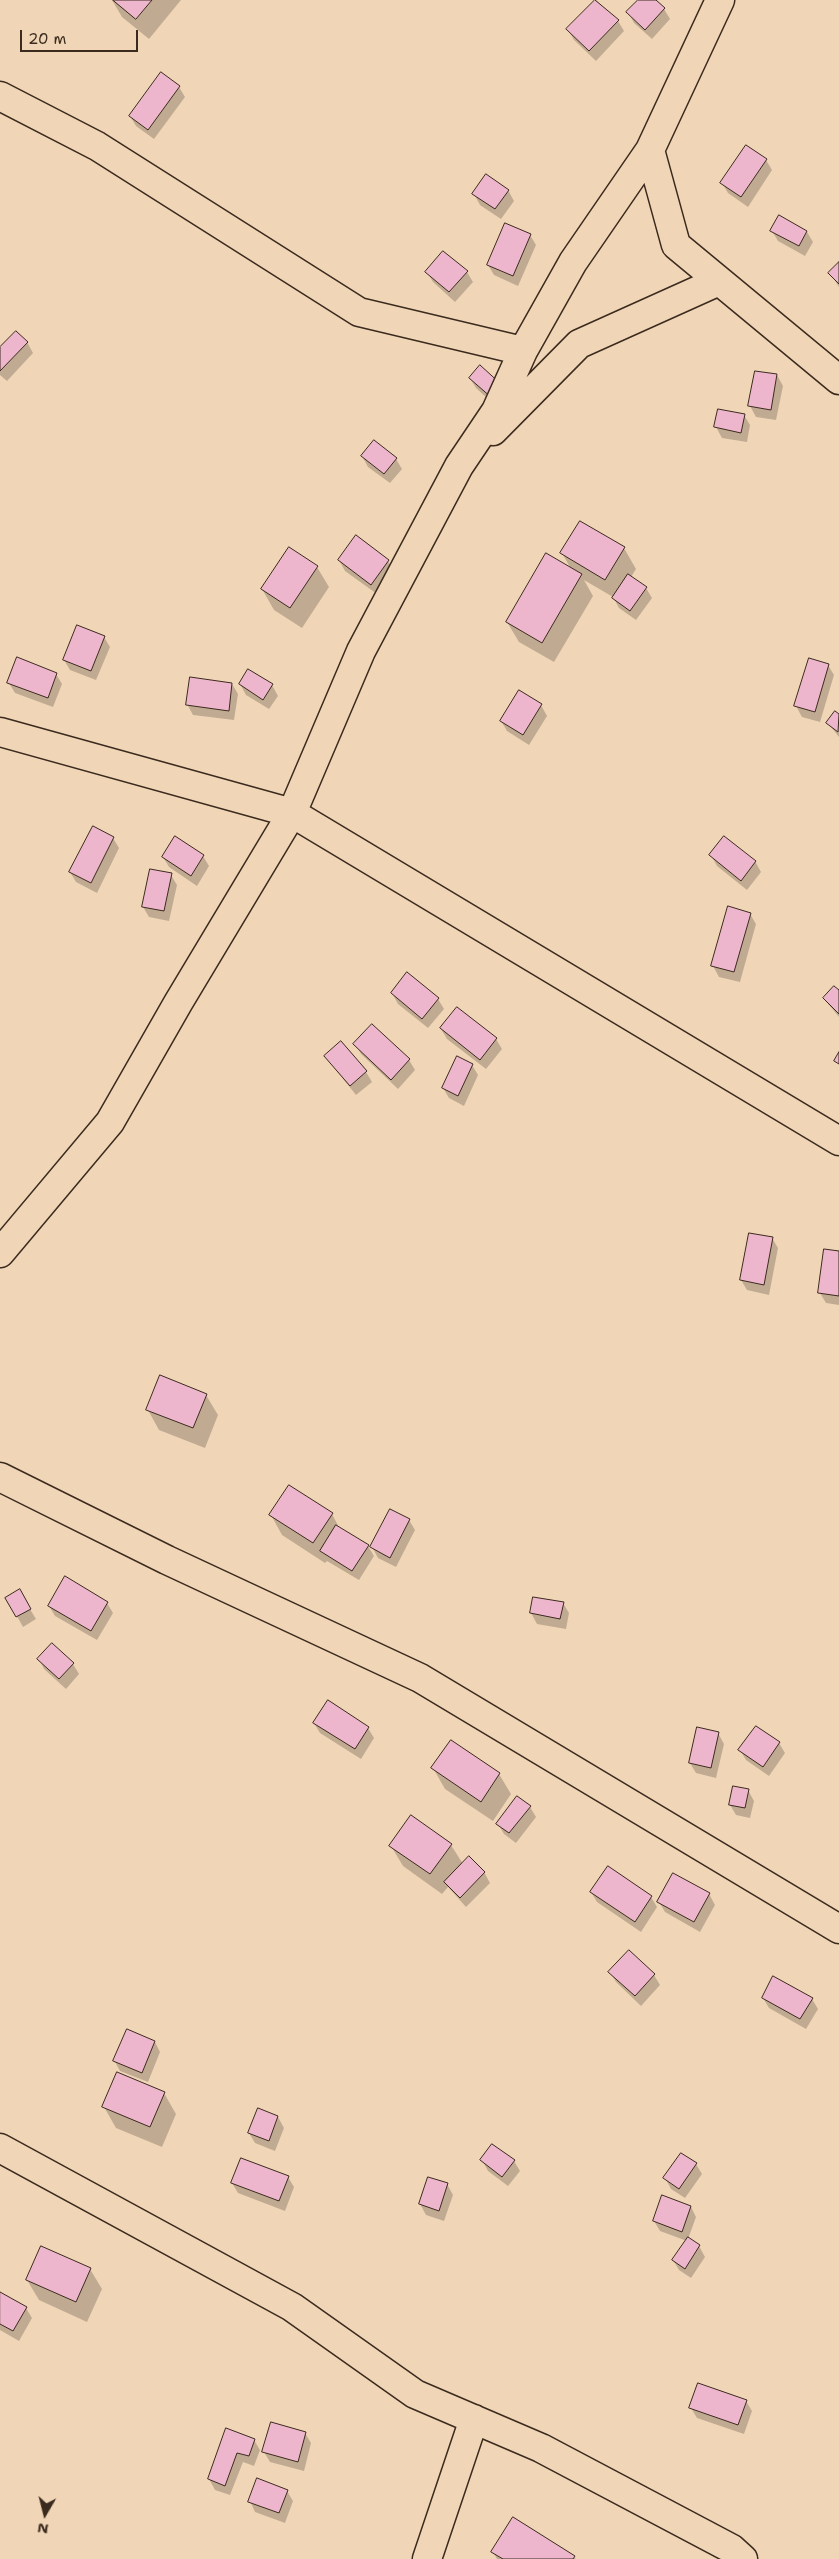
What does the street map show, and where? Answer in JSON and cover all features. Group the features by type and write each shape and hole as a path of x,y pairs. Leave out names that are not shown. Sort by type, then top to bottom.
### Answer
{"street":[{"path":"0,1253 110,1122 178,1003 292,813 361,651 459,466 496,410 523,351 573,262 650,150 720,0"},
{"path":"0,96 97,146 359,312 523,351"},
{"path":"650,150 676,245 839,380"},
{"path":"459,466 578,344 719,281"},
{"path":"0,732 292,813 839,1141"},
{"path":"0,1477 167,1560 420,1678 839,1928"},
{"path":"0,2148 292,2307 416,2394 541,2448 732,2549 743,2559"},
{"path":"427,2559 474,2419"}],"building":[{"path":"113,0 152,0 136,19"},
{"path":"595,0 619,20 589,51 566,29"},
{"path":"638,0 656,0 665,8 645,30 626,12"},
{"path":"161,72 180,86 148,130 129,116"},
{"path":"746,145 767,159 741,197 720,183"},
{"path":"486,174 509,190 495,209 472,194"},
{"path":"779,215 807,231 799,246 770,231"},
{"path":"505,223 531,234 513,276 487,265"},
{"path":"443,251 468,271 449,292 425,272"},
{"path":"839,262 839,284 828,273"},
{"path":"16,331 28,342 0,371 0,347"},
{"path":"480,365 503,386 492,398 469,378"},
{"path":"755,371 777,374 771,410 748,406"},
{"path":"718,409 745,414 741,433 714,427"},
{"path":"374,440 397,458 384,474 361,456"},
{"path":"580,521 625,547 605,580 560,553"},
{"path":"356,535 389,560 371,585 338,560"},
{"path":"289,547 318,566 290,608 261,589"},
{"path":"546,553 582,574 542,643 506,622"},
{"path":"628,574 647,587 630,611 612,598"},
{"path":"77,625 105,636 91,671 63,660"},
{"path":"17,657 57,673 48,698 7,683"},
{"path":"809,658 829,664 815,712 794,706"},
{"path":"248,669 273,684 263,700 239,684"},
{"path":"190,677 232,683 229,711 186,705"},
{"path":"519,690 542,704 523,735 500,721"},
{"path":"835,711 839,714 838,732 826,723"},
{"path":"93,826 114,837 91,883 69,872"},
{"path":"175,836 204,855 191,876 162,857"},
{"path":"724,836 756,861 741,881 709,855"},
{"path":"150,869 172,873 164,911 142,907"},
{"path":"728,906 751,913 734,972 711,966"},
{"path":"407,972 439,998 422,1019 391,993"},
{"path":"834,986 839,990 839,1014 823,998"},
{"path":"457,1007 497,1038 480,1060 440,1028"},
{"path":"372,1024 410,1059 391,1080 353,1044"},
{"path":"341,1041 367,1071 350,1086 324,1056"},
{"path":"839,1052 839,1064 834,1061"},
{"path":"457,1056 473,1064 458,1096 442,1088"},
{"path":"749,1233 773,1237 764,1285 740,1280"},
{"path":"824,1249 839,1251 839,1296 818,1293"},
{"path":"160,1375 207,1394 193,1428 146,1410"},
{"path":"289,1485 333,1513 313,1543 269,1515"},
{"path":"390,1509 410,1519 390,1558 370,1547"},
{"path":"336,1525 369,1545 352,1571 320,1551"},
{"path":"65,1576 108,1602 91,1631 48,1606"},
{"path":"20,1589 31,1609 16,1617 5,1598"},
{"path":"533,1597 564,1602 560,1619 530,1613"},
{"path":"52,1643 74,1663 59,1679 37,1659"},
{"path":"328,1700 369,1727 355,1749 313,1723"},
{"path":"756,1726 780,1742 763,1767 738,1750"},
{"path":"697,1727 719,1732 711,1768 689,1763"},
{"path":"451,1740 500,1773 481,1802 431,1768"},
{"path":"733,1786 749,1789 745,1808 729,1805"},
{"path":"517,1796 531,1806 509,1833 496,1824"},
{"path":"411,1815 452,1844 430,1874 389,1846"},
{"path":"469,1856 485,1872 460,1898 444,1882"},
{"path":"608,1866 652,1896 635,1922 590,1892"},
{"path":"673,1873 710,1893 694,1922 657,1902"},
{"path":"629,1950 655,1974 635,1996 608,1972"},
{"path":"773,1976 813,1998 800,2019 762,1998"},
{"path":"127,2029 155,2041 142,2073 113,2061"},
{"path":"117,2072 165,2092 150,2127 102,2107"},
{"path":"258,2108 278,2116 269,2141 248,2133"},
{"path":"492,2144 515,2160 502,2177 480,2160"},
{"path":"681,2153 697,2163 679,2189 663,2178"},
{"path":"241,2158 289,2176 279,2201 231,2183"},
{"path":"428,2177 448,2183 439,2211 419,2204"},
{"path":"662,2195 691,2206 682,2232 653,2221"},
{"path":"688,2237 700,2245 685,2269 672,2260"},
{"path":"41,2246 91,2268 76,2302 26,2280"},
{"path":"0,2292 27,2307 13,2331 0,2324"},
{"path":"698,2383 747,2400 738,2425 689,2408"},
{"path":"271,2422 306,2432 298,2462 262,2452"},
{"path":"226,2428 255,2439 249,2456 237,2453 225,2486 208,2479"},
{"path":"257,2478 288,2490 279,2513 248,2502"},
{"path":"513,2517 575,2556 573,2559 503,2559 491,2552"}]}
